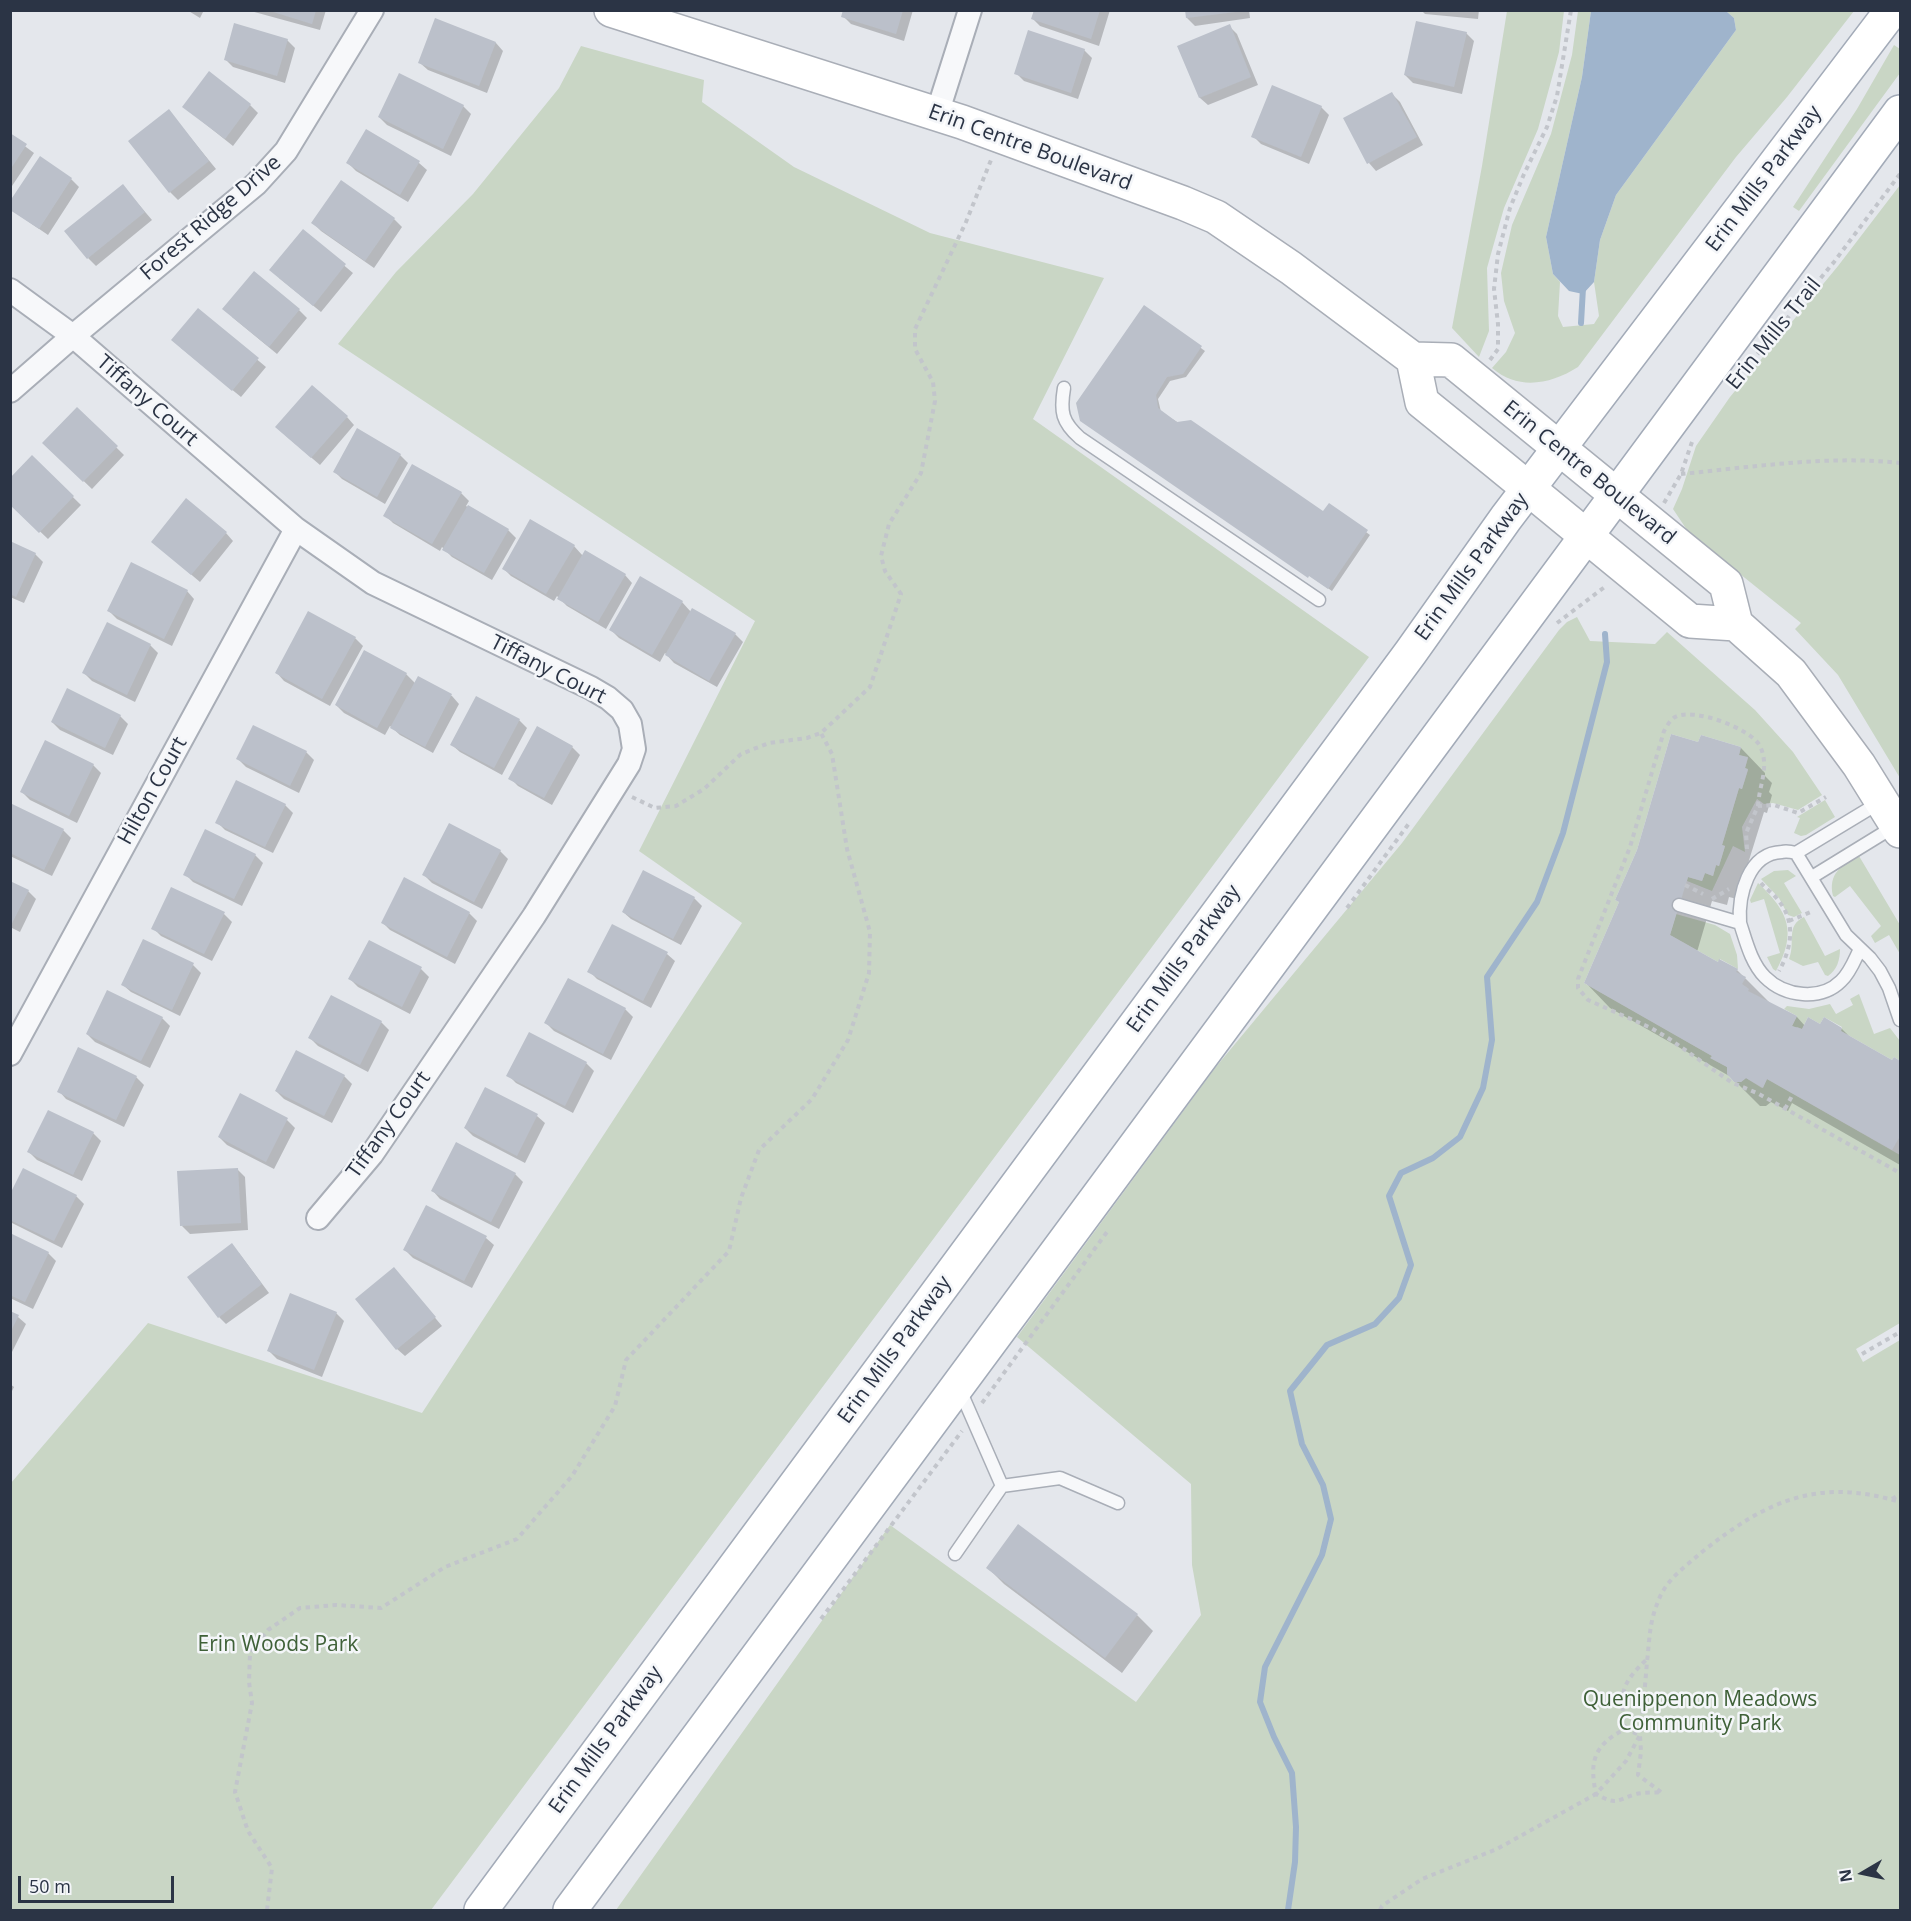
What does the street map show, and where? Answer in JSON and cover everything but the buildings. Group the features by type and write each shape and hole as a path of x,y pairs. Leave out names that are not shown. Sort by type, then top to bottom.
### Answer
{"main road":[{"name":"Erin Centre Boulevard","path":"611,10 1000,135 1183,202 1216,217 1292,268 1413,359 1452,360 1726,584 1736,624"},
{"name":"Erin Mills Parkway","path":"481,1911 1404,661 1528,489 1892,10"},
{"path":"570,1911 1900,112"},
{"path":"1413,359 1422,402 1690,621 1736,624 1791,673 1859,765 1893,819"}],"street":[{"name":"Forest Ridge Drive","path":"10,391 256,184 286,151 372,10"},
{"path":"937,114 970,10"},
{"name":"Tiffany Court","path":"10,290 73,336 296,529 373,583 608,698 622,710 630,724 634,749 616,788 534,916 372,1154 318,1218"},
{"name":"Hilton Court","path":"10,1054 296,529"}],"lane":[{"path":"1064,388 1061,405 1066,426 1080,438 1319,600"},
{"path":"1860,949 1843,980 1830,989 1811,994 1785,990 1764,976 1755,963 1740,923 1740,898 1744,884 1764,858 1780,851 1796,853 1893,819"},
{"path":"1812,877 1893,819"},
{"path":"1796,853 1846,935 1880,971 1889,988 1900,1020"},
{"path":"1679,904 1740,923"},
{"path":"958,1386 1002,1486"},
{"path":"956,1554 1002,1486 1060,1478 1118,1503"}],"path":[{"path":"1476,380 1498,349 1494,289 1497,254 1510,208 1547,126 1557,96 1571,10"},
{"path":"616,788 655,808 676,806 704,789 741,754 769,742 807,738 821,733 870,687 901,594 885,571 881,556 889,524 921,473 935,401 933,382 915,349 915,329 966,222 1000,135"},
{"name":"Erin Mills Trail","path":"1743,372 1834,262 1900,174"},
{"path":"1664,502 1682,474 1689,445 1695,436"},
{"path":"1682,474 1869,459 1900,463"},
{"path":"1747,849 1746,833 1758,806 1758,795 1765,773 1765,762 1760,746 1752,736 1732,725 1691,713 1675,717 1664,731 1630,848 1578,979 1578,988 1588,1000 1668,1038 1731,1083 1745,1087 1900,1173"},
{"path":"267,1911 272,1868 248,1831 235,1792 252,1703 249,1682 250,1653 268,1630 300,1608 336,1605 381,1608 446,1568 517,1539 572,1476 615,1406 626,1360 729,1251 741,1198 759,1150 812,1098 848,1040 869,973 870,932 847,849 832,754 821,733"},
{"path":"1758,806 1774,805 1798,813 1826,797"},
{"path":"1759,879 1777,898 1789,921 1790,946 1775,985"},
{"path":"1789,921 1827,904"},
{"path":"1785,1109 1793,1094"},
{"path":"1862,1354 1900,1332"},
{"path":"1596,1794 1607,1800 1621,1801 1637,1794 1661,1792 1638,1774 1649,1628 1660,1597 1670,1581 1720,1538 1756,1513 1786,1500 1819,1492 1846,1492 1900,1502"},
{"path":"1891,1499 1900,1494"},
{"path":"1625,1729 1621,1699 1630,1675 1648,1658"},
{"path":"1625,1729 1640,1735"},
{"path":"1596,1794 1592,1774 1593,1762 1603,1744 1625,1729"},
{"path":"1380,1911 1382,1906 1422,1879 1497,1849 1596,1794 1626,1761 1640,1735"}],"green space":[{"path":"1507,11 1564,11 1559,52 1538,129 1504,208 1487,268 1489,331 1479,357 1452,328 1482,166"},
{"path":"1578,11 1591,11 1582,77 1546,237 1553,274 1560,282 1558,316 1563,327 1594,324 1599,316 1594,282 1600,240 1616,195 1736,30 1734,18 1726,11 1854,11 1787,97 1736,157 1578,367 1557,378 1524,382 1513,380 1492,368 1506,352 1515,333 1504,301 1501,273 1512,225 1551,134 1572,55"},
{"path":"1894,45 1900,49 1900,73 1799,211 1793,207 1857,109"},
{"name":"Erin Woods Park","path":"581,46 704,80 702,102 794,167 930,233 1104,278 1033,419 1369,657 431,1910 11,1910 11,1483 148,1323 422,1413 742,923 639,851 755,621 338,344 396,272 473,194 559,88"},
{"path":"1900,185 1900,778 1838,675 1795,629 1801,623 1689,533 1673,509 1696,446 1730,397 1838,266"},
{"name":"Quenippenon Meadows Community Park","path":"1577,617 1590,641 1655,644 1667,632 1755,710 1793,752 1822,795 1798,810 1773,803 1764,804 1757,799 1742,827 1745,852 1733,846 1712,891 1687,881 1688,877 1702,881 1705,873 1713,876 1716,865 1719,866 1725,846 1722,845 1739,788 1742,789 1748,770 1745,768 1748,758 1739,755 1741,747 1701,735 1698,742 1671,734 1637,850 1615,900 1619,902 1584,983 1712,1056 1711,1058 1727,1067 1727,1074 1734,1082 1741,1082 1746,1078 1762,1088 1767,1079 1900,1155 1900,1323 1856,1349 1863,1362 1900,1340 1900,1910 616,1910 890,1525 1136,1702 1201,1615 1192,1565 1191,1484 1017,1337 1215,1068 1402,843 1559,630 1567,622"},
{"path":"1825,800 1835,817 1806,835 1801,836 1794,833 1800,818 1797,817"},
{"path":"1859,856 1900,925 1900,954 1889,935 1875,943 1871,936 1881,926 1850,886 1835,897 1833,896 1832,882 1837,871"},
{"path":"1788,870 1796,876 1784,883 1802,913 1794,917 1788,915 1779,898 1761,879 1774,871"},
{"path":"1758,883 1777,904 1786,923 1788,934 1786,945 1776,971 1767,957 1780,953 1764,899 1751,903 1750,900"},
{"path":"1676,914 1715,925 1730,934 1737,955 1738,969 1720,959 1718,962 1670,935"},
{"path":"1804,917 1825,956 1840,949 1834,971 1828,976 1825,975 1818,962 1803,966 1789,959 1793,930 1798,921"},
{"path":"1859,994 1874,1034 1890,1028 1900,1041 1900,1061 1894,1057 1892,1060 1841,1031 1842,1027 1824,1017 1820,1024 1808,1017 1802,1029 1796,1028 1792,1026 1797,1016 1784,1009 1787,1006 1809,1009 1830,1004 1836,1014 1853,1005 1850,999"}],"water":[{"path":"1591,11 1726,11 1734,18 1736,30 1616,195 1600,240 1594,282 1583,294 1569,291 1553,274 1546,237 1582,77"}],"waterway":[{"path":"1581,323 1583,288"},
{"path":"1288,1910 1295,1862 1296,1827 1292,1773 1260,1702 1265,1667 1322,1555 1331,1519 1323,1485 1302,1444 1290,1391 1327,1345 1375,1324 1399,1298 1411,1265 1389,1196 1401,1173 1433,1158 1460,1137 1483,1088 1492,1040 1487,977 1537,902 1563,833 1607,662 1605,634"}]}
